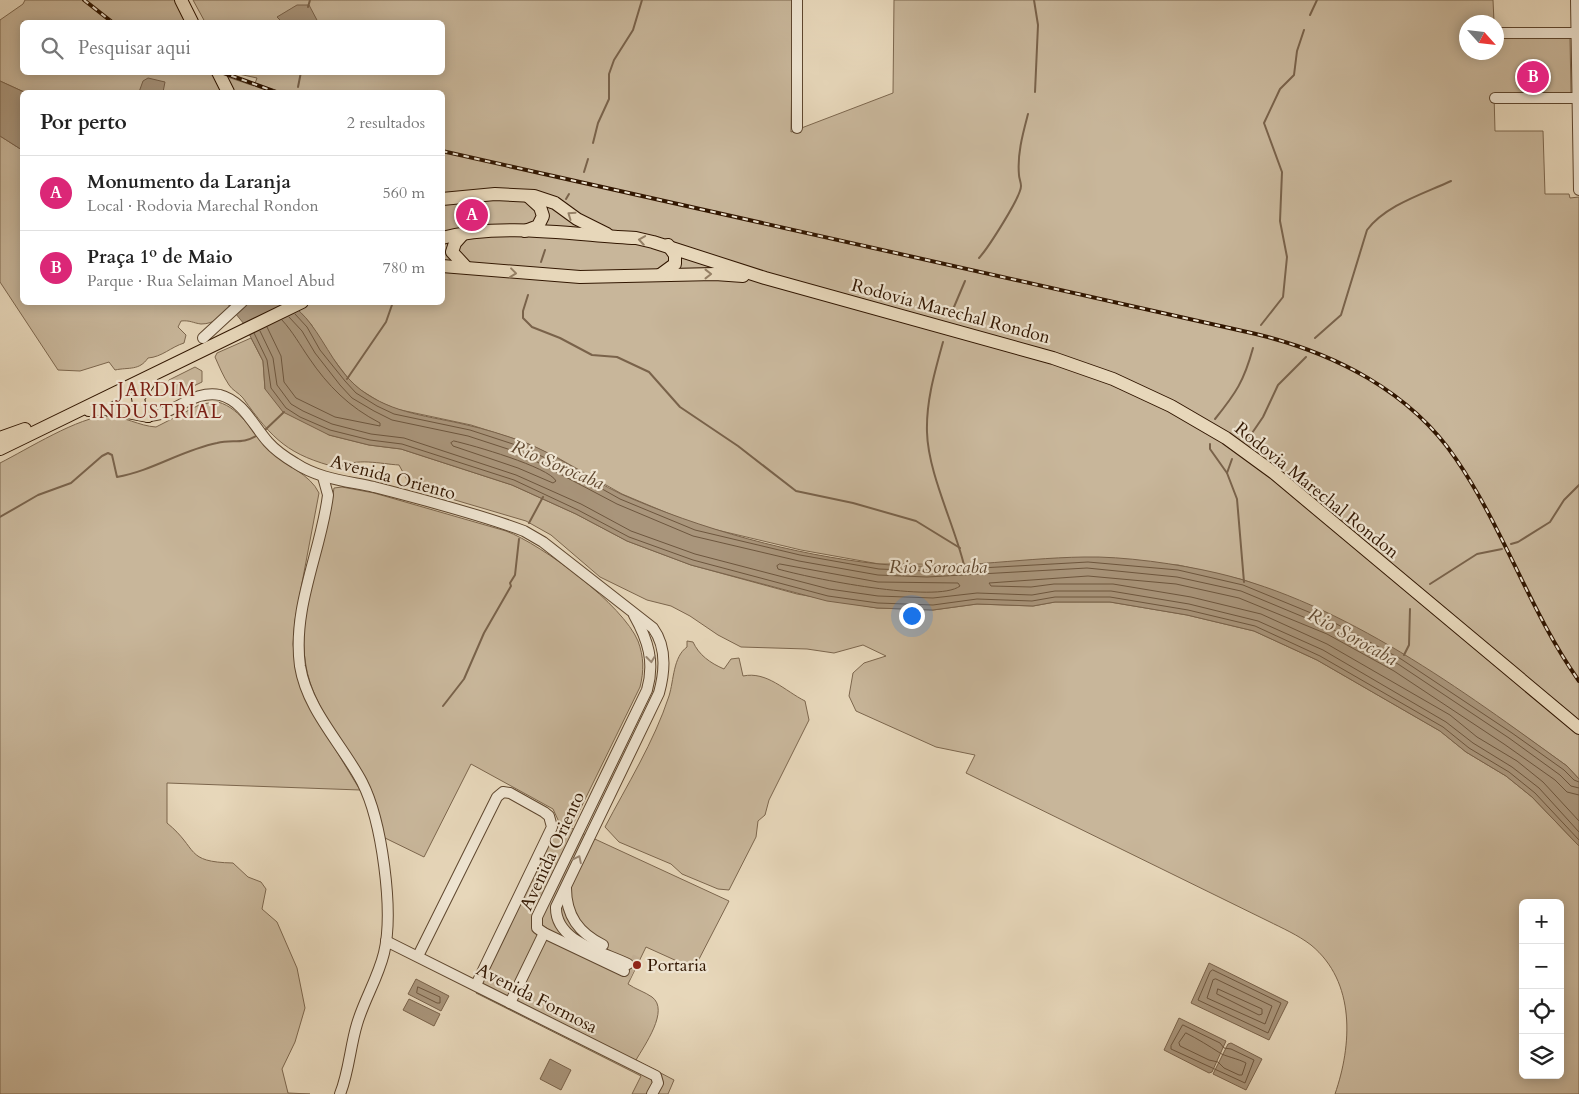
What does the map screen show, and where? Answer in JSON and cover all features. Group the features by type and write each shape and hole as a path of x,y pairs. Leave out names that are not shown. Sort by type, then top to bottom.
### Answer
{"main road":[{"path":"181,0 191,20"},
{"path":"190,0 200,20"},
{"path":"220,75 227,90"},
{"path":"228,75 236,90"},
{"path":"445,199 487,194 524,194 548,200 576,219 615,237"},
{"path":"523,232 538,226 543,216 540,207 524,194"},
{"name":"Rodovia Marechal Rondon","path":"445,237 463,234 523,232 636,238 668,245 765,278 1053,358 1133,387 1190,416 1242,449 1279,477 1579,728"},
{"path":"463,234 455,243 452,252 465,266"},
{"path":"659,275 675,264 675,255 668,245"},
{"name":"Rodovia Marechal Rondon","path":"445,266 465,266 520,274 564,276 715,274 765,278"},
{"path":"0,449 296,305"},
{"path":"148,416 140,408 138,398 143,388 155,375"},
{"path":"0,438 63,417 102,408 148,416"}],"street":[{"path":"797,0 797,128"},
{"path":"1576,0 1579,190"},
{"path":"1504,33 1578,33"},
{"path":"1495,98 1578,98"},
{"path":"203,338 239,305"},
{"name":"Avenida Oriento","path":"148,416 160,414 198,397 213,394 235,401 263,437 289,459 323,476 385,490 524,531 543,542 657,634 664,656 662,680 654,703 558,903 557,918 567,934"},
{"path":"323,476 327,488 327,504 300,618 300,668 311,699 363,784 370,804 386,885 388,912 386,941 376,976 357,1023 340,1094"},
{"name":"Avenida Oriento","path":"628,964 545,934 536,925 538,915 647,690 652,670 650,650 634,614"},
{"path":"418,956 497,797 503,792 510,793 544,812 548,816 552,827 476,986"},
{"name":"Avenida Oriento","path":"567,883 566,897 572,920 583,934 628,964"},
{"path":"538,915 550,911 557,918 572,920"},
{"path":"510,1003 545,934 557,929 557,918"},
{"path":"567,934 583,934"},
{"path":"567,934 628,964"},
{"name":"Avenida Formosa","path":"386,941 656,1076 658,1083 652,1094"}],"shaded area":[{"path":"25,0 176,0 187,20 20,20 20,75 222,75 254,86 257,78 243,75 445,75 445,20 204,20 193,0 793,0 791,132 893,93 894,0 1493,0 1494,15 1459,15 1459,60 1504,60 1504,38 1570,38 1571,93 1494,94 1495,131 1543,131 1545,194 1569,194 1570,198 1579,197 1579,779 1567,766 1515,729 1404,655 1289,597 1244,580 1178,565 879,564 801,550 696,525 622,494 558,458 524,442 471,425 396,409 380,402 359,389 348,378 324,347 311,324 293,305 445,305 445,90 20,90 0,81 0,20 23,4"},
{"path":"0,136 20,149 20,305 231,306 218,319 210,323 201,324 181,321 178,327 186,335 184,343 158,356 148,358 137,367 115,370 109,362 80,371 58,370 0,282"},
{"path":"251,338 263,361 265,389 329,435 369,445 401,449 512,485 576,514 627,541 691,565 797,594 877,608 933,610 977,604 1033,606 1055,602 1110,602 1187,615 1254,631 1317,660 1440,731 1466,752 1506,776 1532,797 1579,846 1579,1094 1335,1094 1341,1075 1347,1035 1343,995 1336,977 1326,960 1311,945 1284,929 966,773 975,755 936,747 856,711 849,696 853,673 864,663 886,656 863,645 834,653 807,649 741,647 671,606 647,600 600,577 551,535 526,521 411,487 399,465 360,462 339,468 307,457 283,444 263,425 243,398 230,387 215,357 217,353"},
{"path":"195,367 202,371 202,382 177,394 172,391 169,380"},
{"path":"218,402 227,406 241,417 271,452 304,475 319,493 295,620 293,644 296,668 320,724 360,790 167,783 167,823 199,857 217,862 233,863 248,877 261,882 266,889 262,909 277,922 297,968 305,1008 295,1042 282,1069 288,1093 310,1094 0,1094 0,463 68,427 96,417 113,416 156,427 201,404"},
{"path":"342,487 374,493 506,531 522,538 560,562 599,594 630,627 638,641 643,664 640,687 571,828 729,901 697,963 688,966 646,947 628,984 652,997 657,1003 657,1019 654,1028 636,1060 674,1080 668,1094 632,1094 641,1076 476,993 559,822 553,809 471,764 424,857 383,837 377,808 369,786 323,711 310,681 306,666 304,644 308,599 334,488"},
{"path":"687,641 693,642 698,651 706,658 724,669 731,659 739,658 743,676 752,675 768,679 805,701 809,720 769,800 765,815 758,821 756,837 729,890 718,889 682,874 671,864 619,842 605,827 656,730 669,696 676,663 682,651 687,647"}],"water":[{"path":"297,5 309,5 317,20 280,20 277,17"},
{"path":"148,78 165,82 163,90 140,90 143,81"},
{"path":"0,81 20,90 20,149 0,136"},
{"name":"Rio Sorocaba","path":"229,305 293,305 308,320 339,367 353,383 373,398 412,413 481,428 521,441 559,459 621,494 651,507 748,539 847,560 905,566 956,565 1084,557 1150,561 1217,573 1264,587 1311,605 1401,652 1444,679 1567,766 1579,779 1579,846 1532,797 1506,776 1466,752 1440,731 1317,660 1254,631 1187,615 1110,602 1055,602 1033,606 977,604 933,610 877,608 827,601 691,565 627,541 576,514 512,485 401,449 369,445 329,435 283,412 265,389 263,361 244,324"},
{"path":"1209,963 1288,1002 1269,1040 1191,1003"},
{"path":"416,979 449,996 441,1011 408,994"},
{"path":"409,999 440,1014 434,1026 403,1010"},
{"path":"1179,1018 1226,1041 1212,1072 1209,1073 1164,1050"},
{"path":"1231,1043 1262,1059 1246,1090 1213,1074 1228,1044"},
{"path":"550,1059 571,1070 561,1090 540,1079"}],"waterway":[{"path":"308,7 310,0"},
{"path":"593,143 598,123 609,99 609,74 614,60 633,30 642,0"},
{"path":"1034,0 1038,25 1035,92"},
{"path":"1310,15 1317,0"},
{"path":"1261,325 1283,297 1287,257 1280,221 1282,172 1264,123 1280,89 1294,75 1297,51 1304,30"},
{"path":"298,87 300,75"},
{"path":"979,258 1020,192 1020,151 1028,114"},
{"path":"584,172 588,159"},
{"path":"1315,338 1341,315 1367,230 1375,221 1395,207 1451,181"},
{"path":"566,199 569,194"},
{"path":"541,262 545,250"},
{"path":"951,314 965,281"},
{"name":"Rio Sorocaba","path":"528,295 523,318 532,327 560,338 592,355 617,357 649,372 680,407 738,446 796,491 853,503 916,521 960,548"},
{"path":"347,379 386,322 392,305"},
{"name":"Rio Sorocaba","path":"943,342 930,398 927,420 928,448 964,565"},
{"path":"1215,419 1229,402 1238,386 1253,348"},
{"path":"1248,439 1263,417 1278,385 1306,357"},
{"path":"264,431 284,412"},
{"path":"0,517 38,495 71,483 108,453 112,455 117,477 142,470 204,446 247,440 258,435"},
{"path":"1210,444 1210,449 1227,473 1237,499 1244,582"},
{"path":"1227,473 1232,459"},
{"path":"1511,544 1518,542 1550,522 1564,500 1579,485"},
{"path":"529,523 543,497"},
{"path":"443,706 464,679 484,633 511,586 510,583 515,575 519,539"},
{"path":"1430,584 1477,554 1502,549"},
{"name":"Rio Sorocaba","path":"1404,655 1409,645 1410,609"}],"tunnel":[{"path":"631,959 638,962"},
{"path":"624,971 632,975"}],"railway":[{"path":"84,0 109,20"},
{"path":"229,75 270,90"},
{"path":"445,152 1256,334 1314,352 1341,364 1368,378 1416,413 1456,459 1489,514 1546,627 1579,681"}],"place":[{"name":"Praça 1º de Maio","path":"1533,77"},
{"name":"Monumento da Laranja","path":"472,215"},
{"name":"Portaria","path":"637,965"}],"district":[{"name":"JARDIM INDUSTRIAL","path":"157,400"}]}
